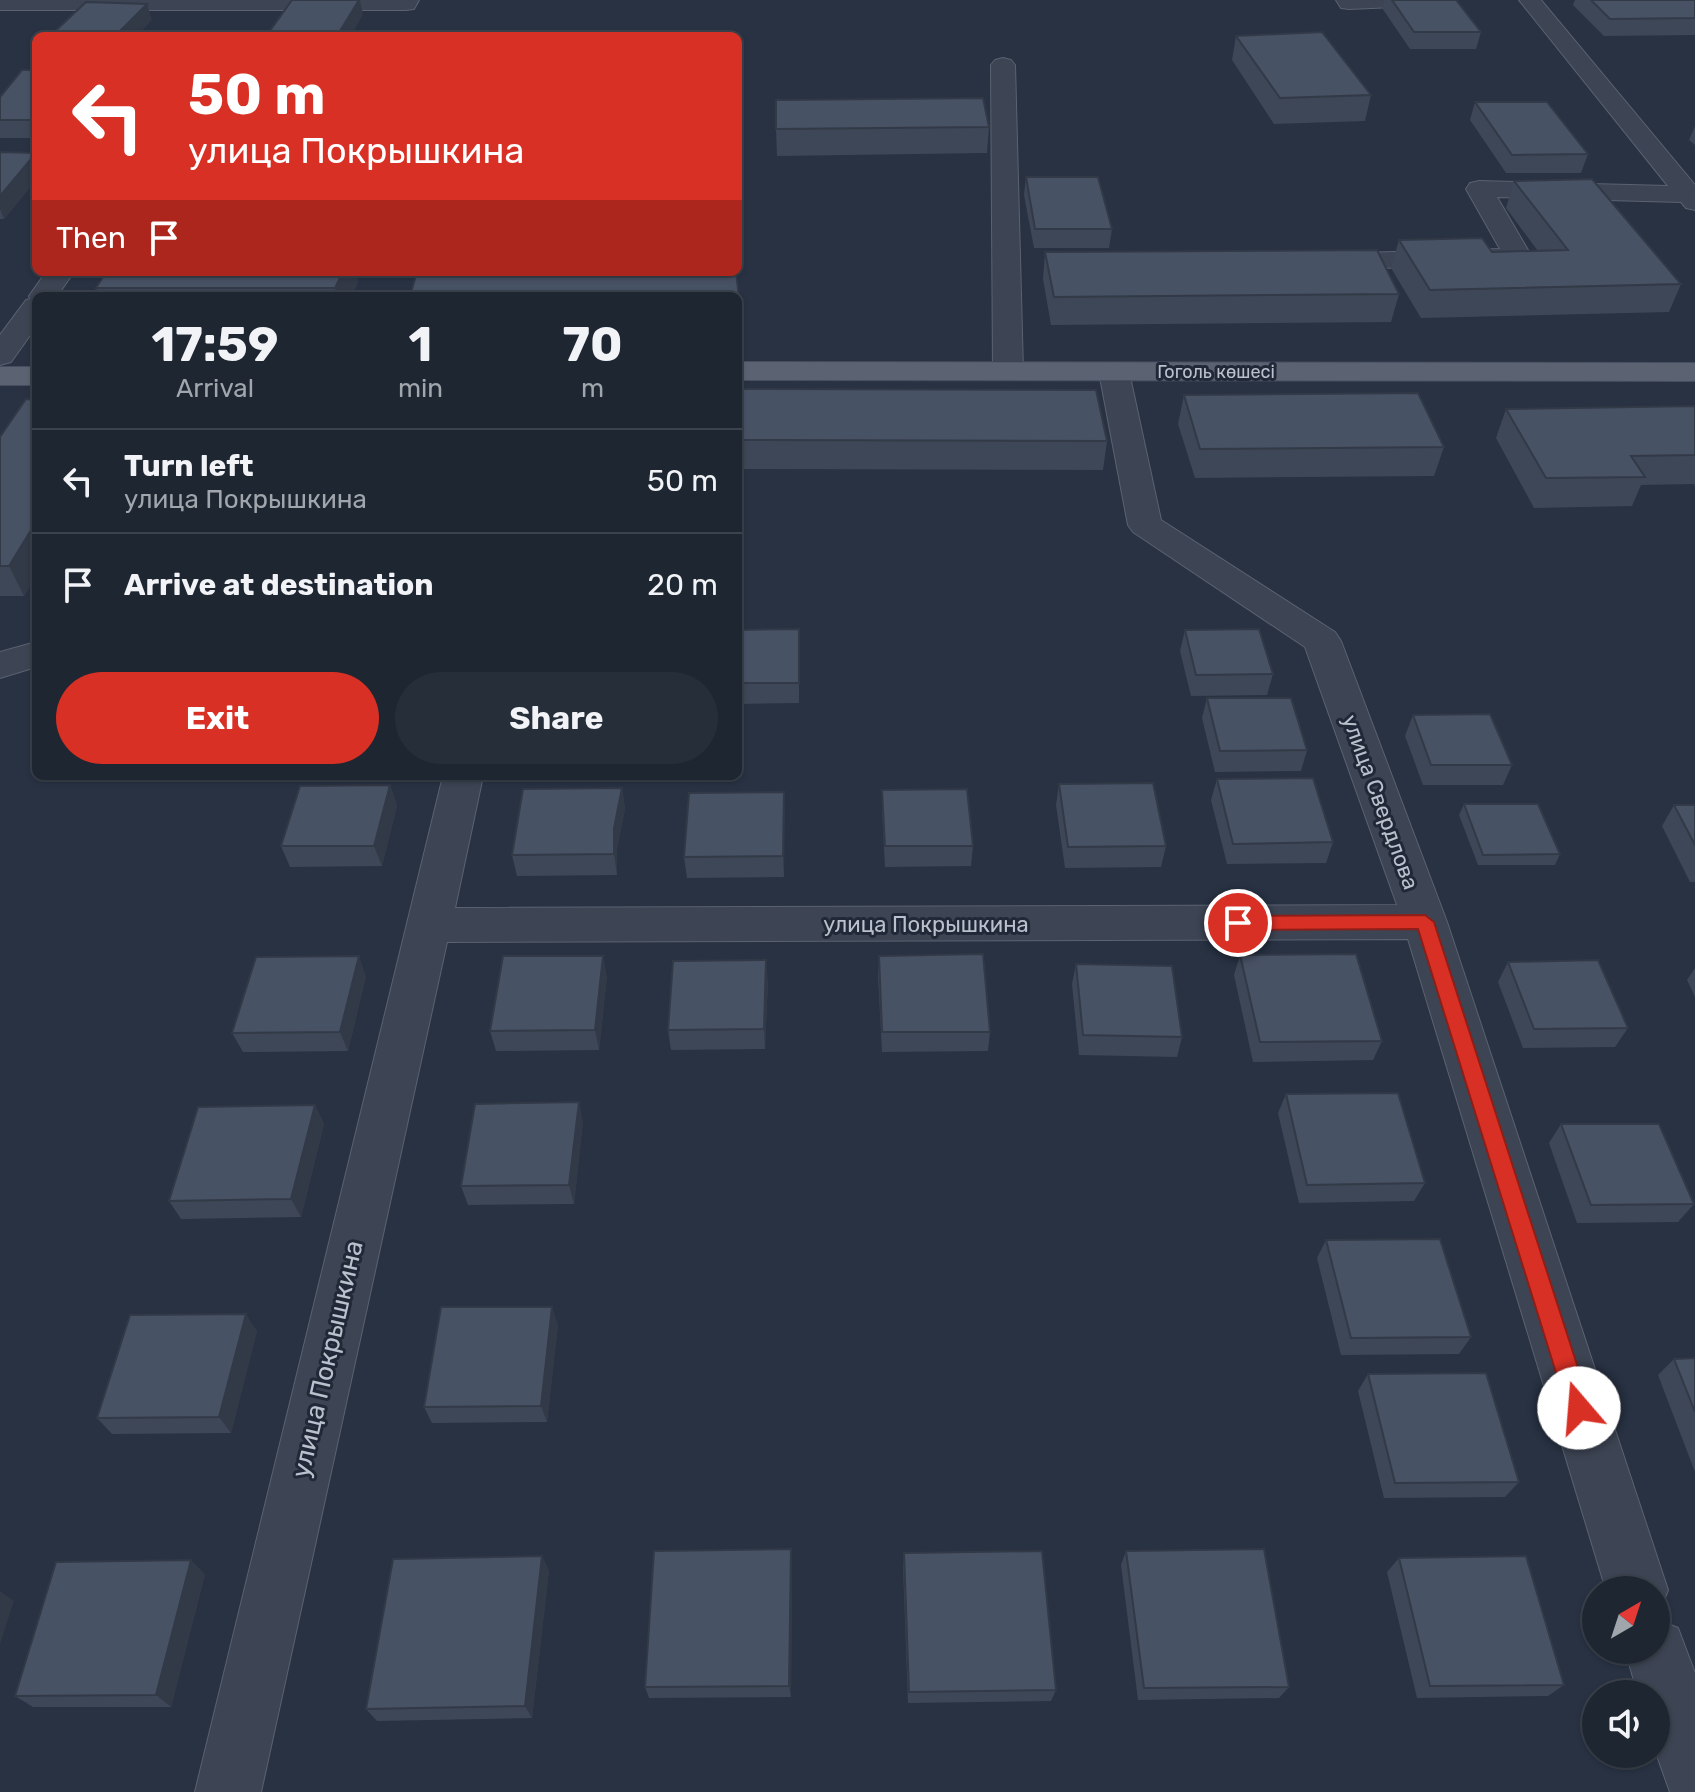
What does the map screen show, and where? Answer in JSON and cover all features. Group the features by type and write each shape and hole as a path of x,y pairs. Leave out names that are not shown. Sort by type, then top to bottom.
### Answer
{"main road":[{"name":"Гоголь көшесі","path":"742,371 1695,372"},
{"path":"0,376 32,376"}],"street":[{"path":"0,4 406,4 408,0"},
{"path":"1347,0 1349,3 1417,0"},
{"path":"1530,0 1692,198"},
{"path":"224,25 239,2"},
{"path":"1003,65 1008,371"},
{"path":"1319,262 1518,257 1479,189 1692,198"},
{"path":"0,356 32,312"},
{"name":"улица Свердлова","path":"1114,372 1145,525 1322,641 1425,922 1633,1576"},
{"path":"0,665 32,655"},
{"name":"улица Покрышкина","path":"228,1792 462,780"},
{"name":"улица Покрышкина","path":"427,925 1425,922"},
{"path":"1660,1664 1695,1773"}],"building":[{"path":"292,0 359,0 339,32 269,32"},
{"path":"1392,0 1456,0 1481,32 1414,32"},
{"path":"1591,0 1695,0 1695,18 1610,19"},
{"path":"86,2 147,4 119,32 54,32"},
{"path":"1322,32 1371,95 1280,98 1236,36"},
{"path":"22,70 32,70 32,120 0,120 0,97"},
{"path":"983,98 989,127 776,129 776,100"},
{"path":"1475,102 1547,102 1588,154 1512,155"},
{"path":"0,152 32,153 32,158 0,196"},
{"path":"1026,177 1098,177 1112,229 1035,229"},
{"path":"1592,179 1681,284 1430,290 1399,240 1482,238 1492,252 1568,250 1514,181"},
{"path":"1377,250 1399,294 1054,297 1045,252"},
{"path":"104,276 341,276 335,288 96,288"},
{"path":"416,276 736,276 738,292 411,292"},
{"path":"742,389 1096,390 1107,441 742,440"},
{"path":"1418,393 1444,447 1200,449 1184,395"},
{"path":"26,399 32,400 32,529 9,566 0,566 0,437"},
{"path":"1695,406 1695,455 1631,456 1645,477 1546,478 1506,409"},
{"path":"799,629 799,683 742,683 742,630"},
{"path":"1259,629 1273,674 1196,675 1185,630"},
{"path":"1207,698 1291,698 1307,750 1220,751"},
{"path":"1490,714 1512,765 1431,765 1413,715"},
{"path":"1313,778 1333,842 1233,844 1217,779"},
{"path":"1153,783 1166,846 1068,847 1059,784"},
{"path":"390,785 374,846 281,846 300,786"},
{"path":"622,788 614,828 614,854 512,855 523,789"},
{"path":"967,789 973,846 885,846 882,790"},
{"path":"784,792 783,856 684,857 689,793"},
{"path":"1464,804 1538,804 1560,854 1483,855"},
{"path":"1674,805 1695,805 1695,845"},
{"path":"983,954 990,1032 882,1032 879,956"},
{"path":"1356,954 1382,1041 1260,1042 1240,955"},
{"path":"359,956 340,1032 232,1033 256,957"},
{"path":"503,956 603,956 595,1030 490,1031"},
{"path":"766,960 764,1029 668,1030 673,961"},
{"path":"1598,960 1628,1028 1534,1029 1508,962"},
{"path":"1076,964 1172,966 1182,1037 1083,1035"},
{"path":"1398,1093 1425,1183 1307,1185 1286,1094"},
{"path":"579,1102 569,1185 461,1186 475,1104"},
{"path":"315,1105 291,1199 169,1201 198,1107"},
{"path":"1561,1124 1659,1124 1694,1204 1591,1205"},
{"path":"1440,1239 1471,1337 1351,1338 1326,1240"},
{"path":"441,1307 552,1307 541,1406 424,1407"},
{"path":"246,1314 219,1417 97,1418 130,1315"},
{"path":"1695,1358 1695,1412 1674,1359"},
{"path":"1486,1373 1519,1482 1395,1483 1368,1374"},
{"path":"791,1549 789,1686 645,1687 654,1551"},
{"path":"1264,1549 1289,1687 1144,1688 1126,1551"},
{"path":"1042,1551 1056,1690 909,1692 904,1553"},
{"path":"542,1556 525,1706 366,1709 393,1559"},
{"path":"1526,1556 1564,1685 1430,1686 1399,1558"},
{"path":"191,1560 156,1695 15,1696 56,1562"}],"route":[{"path":"1238,923 1425,922 1579,1408"}]}
